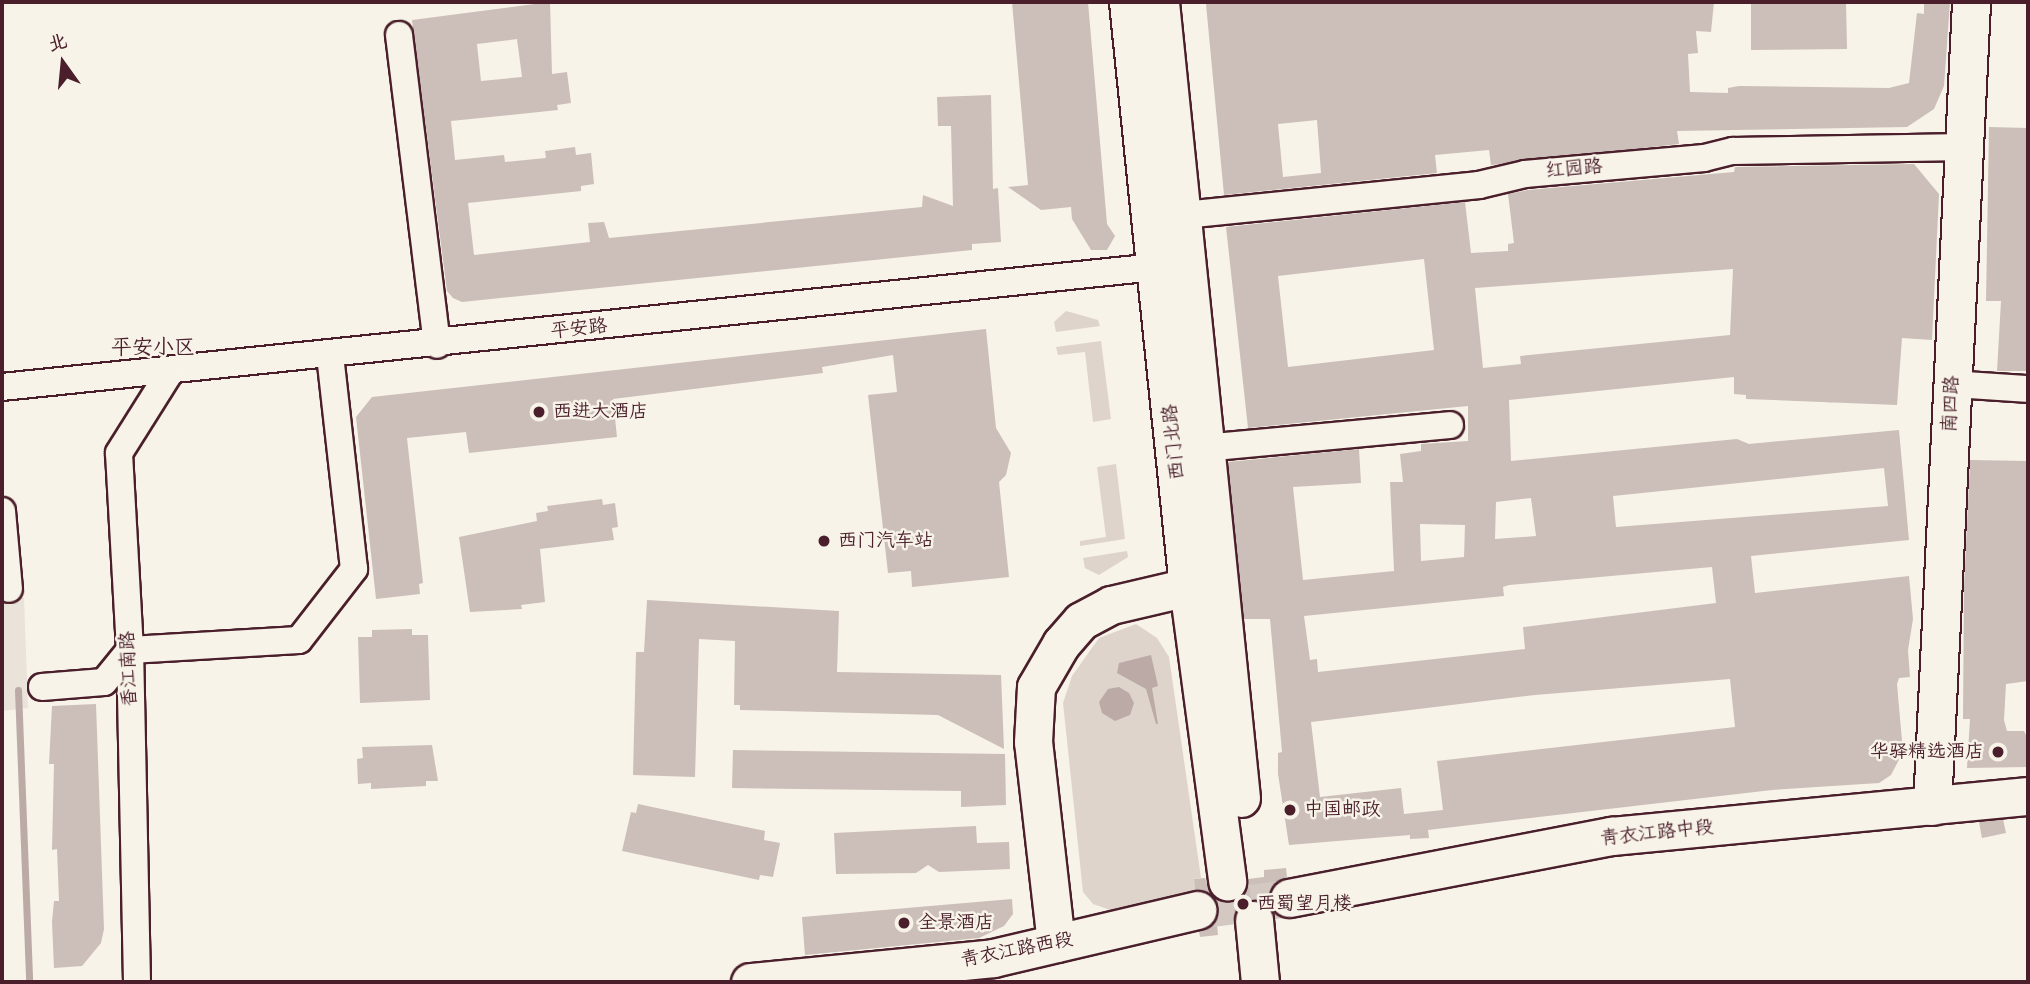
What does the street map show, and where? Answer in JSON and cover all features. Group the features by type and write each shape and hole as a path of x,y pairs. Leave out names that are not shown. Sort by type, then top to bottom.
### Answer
{"main road":[{"name":"西门北路","path":"1128,2 1188,587 1238,880 1184,215 1160,2"},
{"name":"南四路","path":"1932,806 1971,2"},
{"path":"1056,943 1034,755 1036,688 1061,644 1082,621 1111,605 1188,587"},
{"name":"青衣江路中段","path":"1289,898 1612,836 2028,796"},
{"name":"青衣江路西段","path":"750,982 993,958 1197,911"},
{"path":"1238,982 1243,921 1260,982"}],"street":[{"path":"399,35 437,345"},
{"name":"红园路","path":"1184,215 1479,185 1525,174 1733,151 1965,147"},
{"name":"平安路","path":"2,387 437,345 1155,267"},
{"path":"43,687 104,682 130,650 299,640 354,569 330,355"},
{"name":"香江南路","path":"137,982 130,650 119,453 170,372"},
{"path":"1952,384 2028,389"},
{"path":"1203,447 1450,425"},
{"path":"2,511 9,589"}],"shaded area":[{"path":"1066,311 1098,320 1100,326 1056,332 1054,322"},
{"path":"1101,341 1111,419 1093,422 1085,352 1058,355 1056,347"},
{"path":"1116,464 1125,539 1080,546 1080,541 1106,537 1097,467"},
{"path":"1127,551 1128,557 1099,575 1085,568 1083,558"},
{"path":"24,598 28,708 2,711 2,600"},
{"path":"1136,624 1157,638 1169,657 1201,878 1194,879 1196,898 1113,911 1093,904 1083,892 1063,703 1072,676 1099,638"},
{"path":"1151,655 1158,686 1152,688 1158,724 1146,689 1117,673 1119,663"},
{"path":"1119,687 1129,693 1134,703 1130,715 1115,721 1102,713 1099,702 1108,689"}],"building":[{"path":"550,2 552,74 567,72 571,103 557,105 558,110 451,121 455,160 504,155 505,162 546,158 545,151 575,147 576,155 591,153 594,184 581,186 581,191 468,203 474,255 590,242 588,223 604,222 609,238 922,207 923,195 953,206 951,126 938,126 937,97 991,95 993,189 998,188 1001,242 972,244 972,250 462,302 447,291 412,20","holes":["517,39 522,77 481,81 477,44"]},
{"path":"1012,2 1088,2 1107,224 1115,236 1107,250 1091,250 1072,219 1071,207 1041,210 1008,187 1028,185"},
{"path":"1714,2 1711,32 1696,31 1698,53 1688,54 1690,92 1728,93 1728,88 1739,86 1889,88 1909,83 1917,13 1924,14 1924,2 1950,2 1944,86 1934,109 1907,127 1677,131 1679,144 1491,165 1489,150 1435,155 1437,173 1224,195 1206,4","holes":["1317,120 1321,173 1283,177 1278,124"]},
{"path":"1751,2 1846,2 1847,49 1751,50"},
{"path":"1989,127 2028,128 2028,371 1997,371 2001,301 1986,301"},
{"path":"1914,164 1939,194 1932,340 1902,338 1897,405 1746,399 1746,395 1734,394 1734,377 1509,400 1511,461 1737,439 1749,444 1899,430 1909,540 1751,556 1755,593 1909,576 1913,619 1908,650 1910,677 1899,678 1897,684 1903,752 1891,775 1879,783 1772,790 1428,830 1429,838 1410,839 1410,835 1289,845 1278,774 1278,753 1282,752 1270,619 1244,619 1228,462 1359,449 1361,483 1293,487 1303,580 1394,571 1390,482 1403,482 1400,454 1421,451 1421,444 1468,441 1468,406 1248,428 1226,227 1465,202 1471,253 1508,251 1508,244 1514,243 1508,194 1734,172 1735,167","holes":["1424,259 1434,350 1288,367 1278,276","1733,269 1730,335 1520,356 1521,364 1483,368 1475,288","1884,468 1888,506 1616,527 1613,496","1531,498 1536,536 1495,539 1496,502","1420,524 1465,525 1464,557 1421,561","1712,567 1716,603 1523,627 1525,649 1318,672 1317,659 1310,660 1304,616 1504,596 1503,587","1730,679 1735,727 1437,761 1443,810 1404,814 1401,788 1320,797 1311,722 1535,695"]},
{"path":"986,329 996,428 1011,453 1006,475 999,482 1009,577 912,587 911,571 888,573 868,395 897,392 893,355 822,367 823,373 613,399 617,437 469,453 466,432 407,438 423,583 419,584 420,594 376,599 356,417 372,397"},
{"path":"1970,460 2028,461 2028,681 2006,684 2004,720 2007,731 2024,731 2028,739 2028,767 1967,768 1970,719 1963,719 1964,587"},
{"path":"602,499 603,505 615,503 618,527 612,528 614,540 540,549 545,602 521,605 522,609 470,612 459,537 537,521 536,513 548,511 547,506"},
{"path":"647,600 839,611 837,672 1001,675 1004,749 938,715 740,710 740,705 734,705 735,641 699,639 695,777 633,775 636,652 644,652"},
{"path":"412,629 412,635 428,635 430,700 360,703 358,637 372,637 372,630"},
{"path":"96,704 104,929 101,943 82,966 54,968 52,922 54,901 59,901 57,849 52,850 54,764 49,764 52,706"},
{"path":"432,745 438,781 426,781 426,786 371,789 371,783 358,784 357,759 363,758 362,747"},
{"path":"733,750 1005,754 1006,805 961,807 961,791 732,788"},
{"path":"638,804 765,831 764,840 780,843 773,877 760,875 759,880 622,851 631,812 636,813"},
{"path":"2003,819 2006,833 1982,838 1979,822"},
{"path":"976,826 977,843 1009,842 1010,869 939,872 928,865 916,873 836,874 834,833"},
{"path":"1286,868 1287,877 1269,891 1271,908 1262,901 1242,903 1233,922 1217,924 1218,935 1200,937 1199,931 1217,917 1218,906 1212,895 1195,890 1194,879 1205,878 1211,894 1229,902 1240,897 1248,879 1264,877 1264,870"},
{"name":"全景酒店","path":"1012,899 1013,914 1004,926 979,938 805,955 802,917"}],"waterway":[{"path":"18,690 29,982"}],"tunnel":[{"path":"1197,910 1289,898"}],"place":[{"name":"西进大酒店","path":"539,412"},
{"name":"西门汽车站","path":"824,541"},
{"name":"华驿精选酒店","path":"1998,752"},
{"name":"中国邮政","path":"1290,810"},
{"name":"西蜀望月楼","path":"1243,904"},
{"name":"全景酒店","path":"904,923"}],"district":[{"name":"平安小区","path":"153,348"}]}
